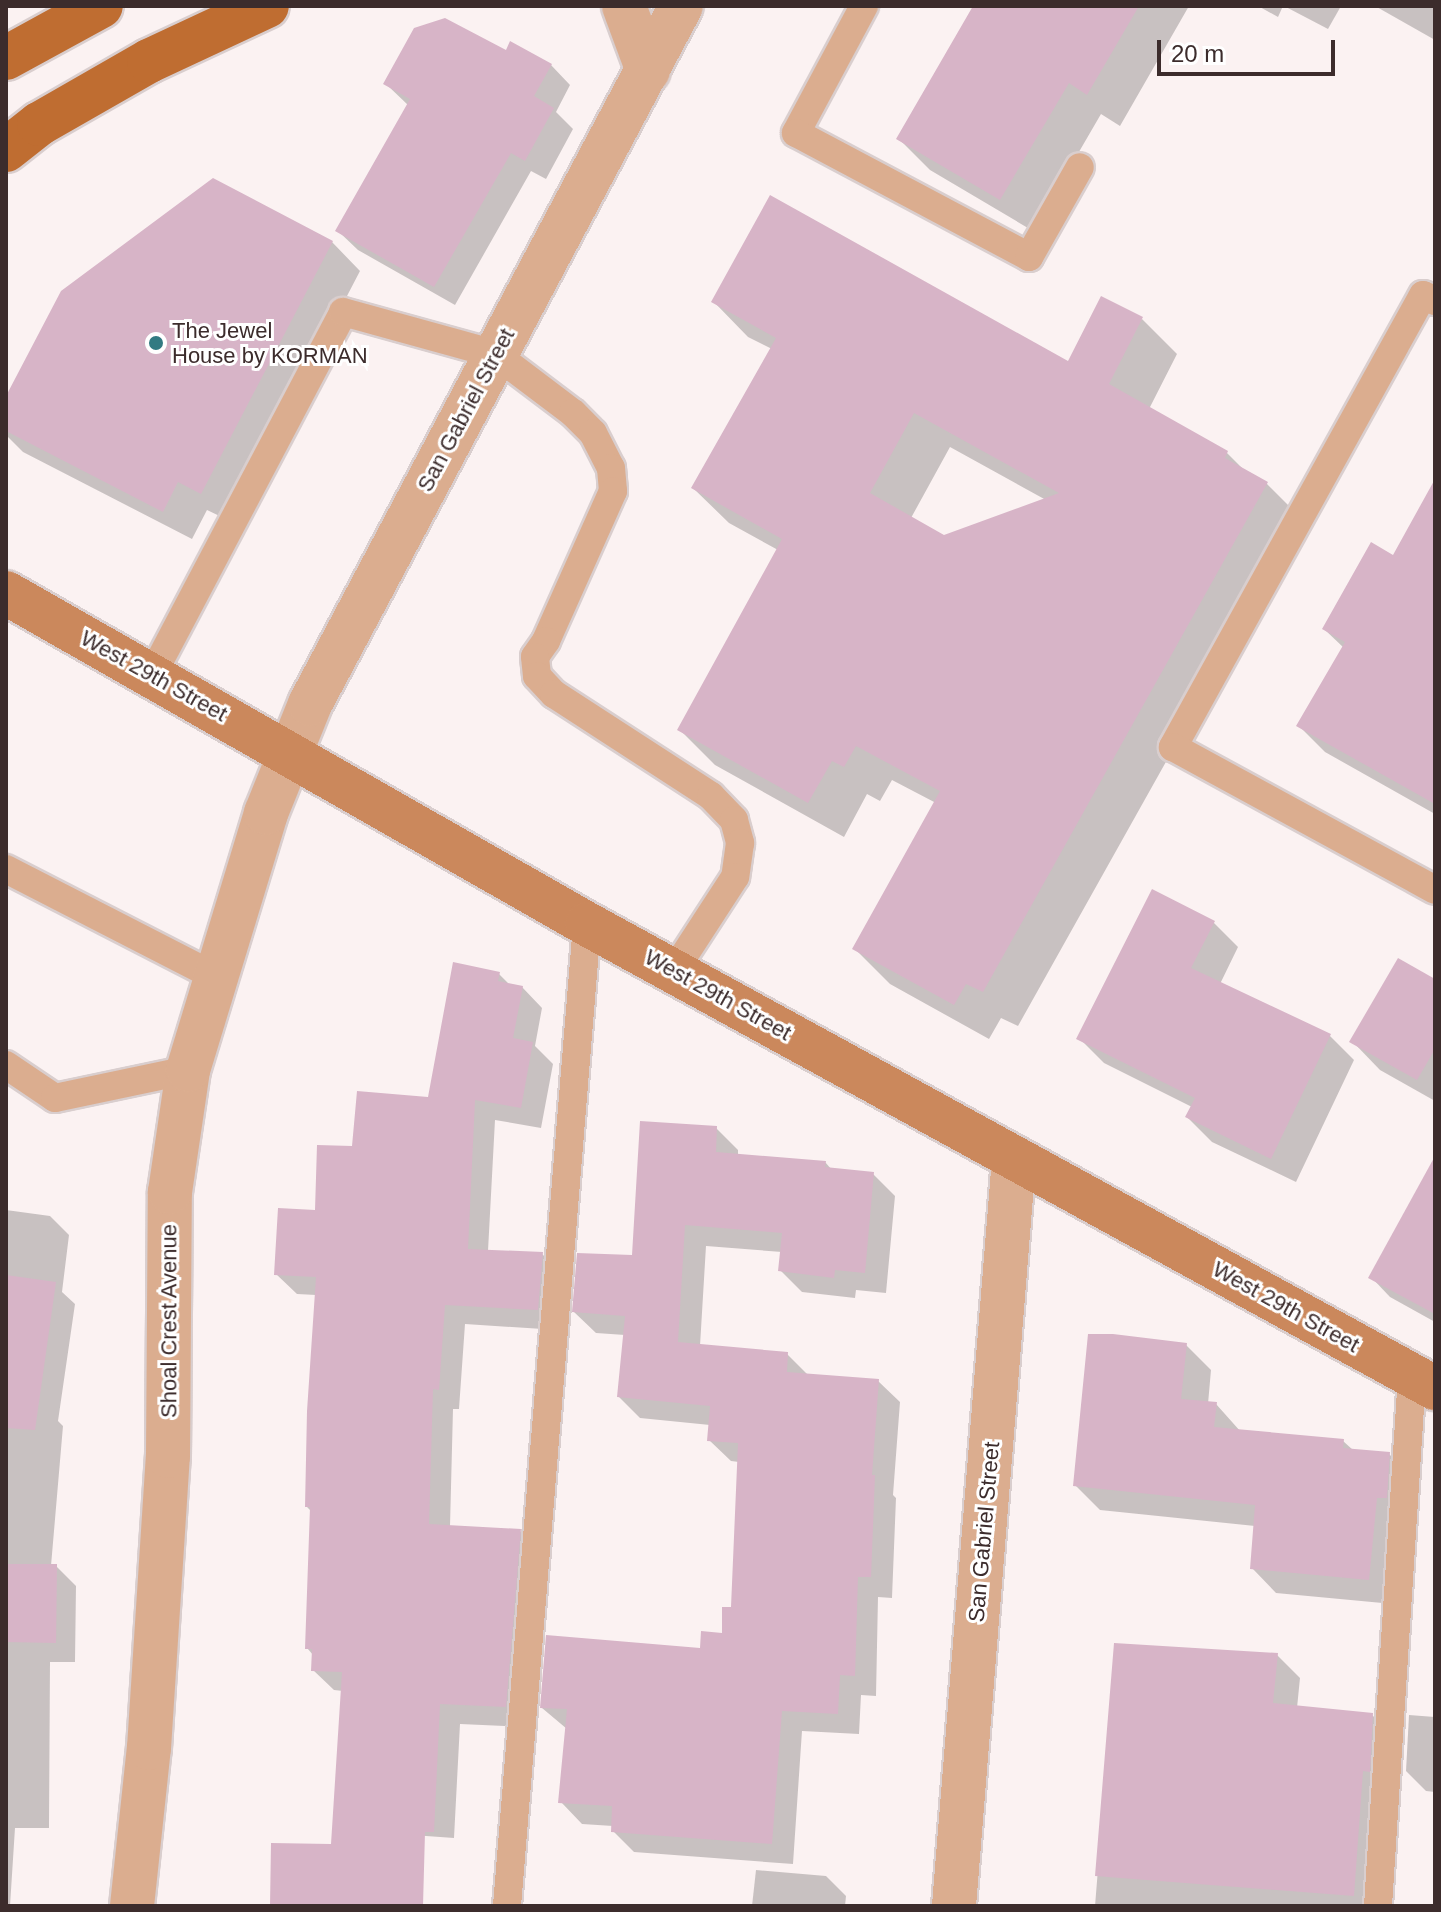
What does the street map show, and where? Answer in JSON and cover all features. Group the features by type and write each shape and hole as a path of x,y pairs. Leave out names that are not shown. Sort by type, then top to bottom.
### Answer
{"main road":[{"path":"6,58 101,6"},
{"path":"6,150 39,124 149,61 267,6"}],"street":[{"path":"624,6 648,71"},
{"name":"San Gabriel Street","path":"288,752 310,704 681,6"},
{"name":"West 29th Street","path":"6,593 587,924 1424,1382"},
{"name":"Shoal Crest Avenue","path":"132,1906 149,1748 168,1456 170,1192 188,1070 288,752"},
{"name":"San Gabriel Street","path":"954,1906 1014,1158"}],"lane":[{"path":"864,6 796,133 1029,257 1080,167"},
{"path":"1435,301 1423,295 1173,747 1435,890"},
{"path":"152,675 343,312 495,354 573,413 593,433 611,468 613,491 546,641 535,657 537,676 554,694 711,796 734,820 740,843 735,877 674,971"},
{"path":"6,869 216,977"},
{"path":"507,1906 587,924"},
{"path":"6,1065 55,1098 188,1070"},
{"path":"1378,1906 1424,1382"}],"building":[{"path":"973,6 1139,6 1087,95 1069,83 1000,200 896,139"},
{"path":"445,18 506,50 510,41 552,64 534,96 554,108 525,161 511,153 434,287 335,231 410,99 383,84 414,28"},
{"name":"The Jewel House by KORMAN","path":"213,178 333,241 201,494 178,482 163,512 6,431 6,396 61,291"},
{"path":"770,195 1068,361 1101,296 1143,317 1109,384 1228,451 1225,458 1268,482 983,992 966,984 954,1005 852,949 940,791 856,746 844,767 832,761 808,803 677,730 782,539 691,488 776,338 711,302","holes":["914,413 1059,493 944,535 870,493"]},
{"path":"1435,479 1435,804 1296,726 1345,642 1322,629 1371,542 1393,555"},
{"path":"1152,889 1215,921 1191,968 1331,1034 1271,1159 1185,1117 1195,1098 1076,1039"},
{"path":"1398,958 1435,979 1435,1049 1417,1080 1349,1042"},
{"path":"453,962 500,972 498,981 523,986 513,1038 533,1042 521,1108 475,1100 468,1249 543,1252 538,1310 445,1305 439,1390 433,1389 429,1524 521,1529 506,1707 440,1704 434,1832 425,1832 423,1906 270,1906 271,1843 331,1844 342,1672 311,1671 312,1649 305,1649 310,1507 305,1507 307,1411 316,1277 274,1275 278,1208 315,1210 317,1145 352,1146 357,1091 428,1097"},
{"path":"640,1121 717,1126 716,1152 826,1161 825,1167 874,1172 865,1273 835,1270 834,1278 778,1271 782,1233 685,1225 678,1342 788,1352 787,1372 879,1379 872,1475 875,1475 871,1577 858,1577 855,1676 840,1675 838,1714 782,1711 772,1844 611,1832 612,1806 558,1803 567,1709 540,1708 546,1635 700,1648 701,1631 722,1633 722,1607 731,1607 738,1443 707,1441 710,1406 617,1397 625,1316 572,1312 577,1253 632,1255"},
{"path":"1435,1156 1435,1314 1368,1278"},
{"path":"6,1275 56,1282 35,1430 6,1428"},
{"path":"1088,1334 1187,1343 1181,1399 1217,1402 1214,1427 1344,1439 1343,1448 1390,1452 1387,1498 1377,1498 1369,1580 1250,1569 1255,1505 1073,1486"},
{"path":"6,1564 57,1564 56,1643 6,1642"},
{"path":"1114,1643 1278,1653 1273,1703 1373,1713 1370,1772 1363,1771 1354,1896 1095,1876"}],"place":[{"name":"The Jewel House by KORMAN","path":"156,343"}]}
